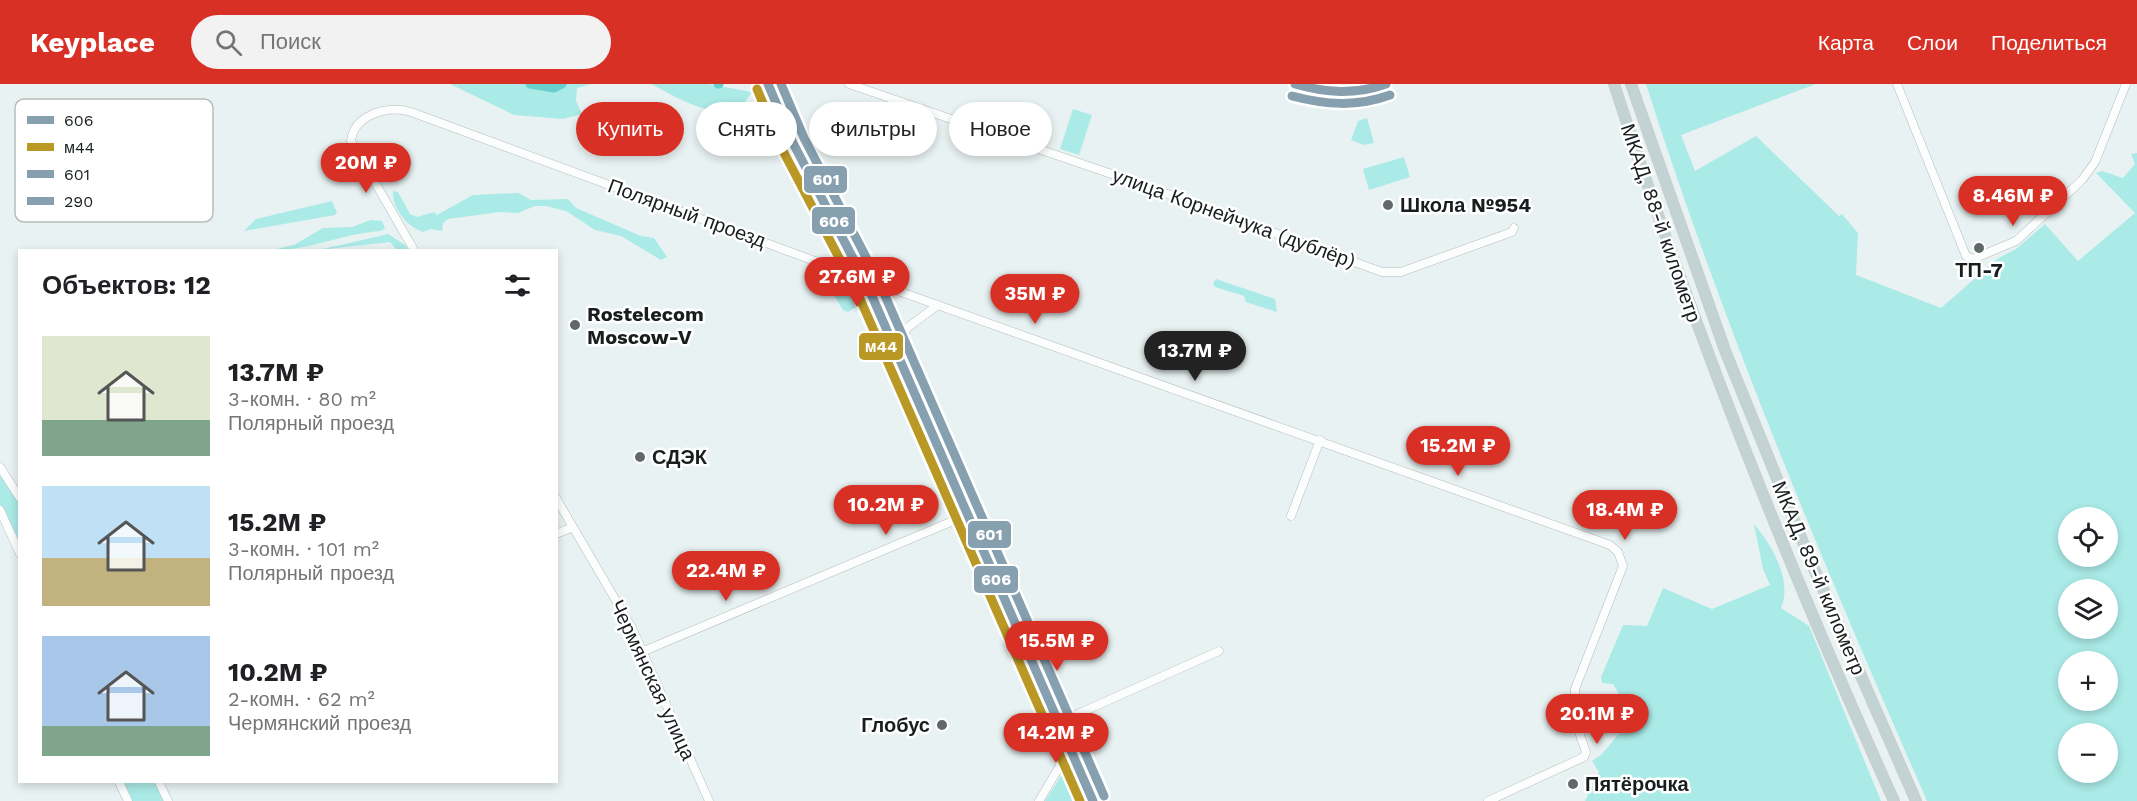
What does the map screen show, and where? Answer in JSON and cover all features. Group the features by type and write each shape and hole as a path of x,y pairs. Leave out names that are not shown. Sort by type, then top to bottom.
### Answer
{"highway":[{"name":"МКАД, 88-й километр","path":"1614,84 1710,361"},
{"name":"МКАД, 88-й километр","path":"1631,84 1726,353"},
{"name":"МКАД, 89-й километр","path":"1726,353 1815,573 1916,801"},
{"name":"МКАД, 89-й километр","path":"1710,361 1794,571 1894,801"}],"main road":[{"path":"764,84 790,145 895,348 958,481 1100,801"},
{"path":"771,84 797,143 869,279 949,487 1086,801"},
{"path":"949,487 955,490 958,481"}],"street":[{"name":"улица Корнейчука (дублёр)","path":"849,84 1129,180 1392,274 1499,237 1512,232 1514,228"},
{"path":"1295,84 1338,93 1364,92 1386,84"},
{"path":"1897,84 1966,256 1973,259 2016,242 2082,180 2095,162 2126,84"},
{"name":"Полярный проезд","path":"413,249 351,141 352,130 379,112 403,110 938,305 1610,545 1618,552 1623,566 1575,689 1575,721 1586,752 1584,758 1488,801"},
{"path":"895,348 907,328 938,305"},
{"path":"1291,516 1320,440"},
{"path":"0,467 18,495"},
{"name":"Чермянская улица","path":"558,501 644,651 710,801"},
{"path":"0,510 18,550"},
{"path":"644,651 972,513"},
{"path":"558,533 573,527"},
{"path":"1053,725 1220,651"},
{"path":"1040,801 1054,776 1064,750"},
{"path":"1054,776 1060,772 1072,775 1080,787"},
{"path":"119,783 128,801"},
{"path":"159,783 168,801"}],"shaded area":[{"path":"450,84 591,84 577,88 576,116 563,119 514,115"},
{"path":"651,84 708,84 752,92 745,102 696,102 696,106"},
{"path":"1646,84 1816,84 1681,135 1695,171 1756,136 1839,216 1842,214 1858,233 1856,275 1941,308 1997,259 2016,249 2045,224 2078,261 2135,213 2096,173 2102,171 2123,178 2135,164 2131,154 2137,153 2137,801 1927,801 1813,535 1708,266"},
{"path":"1073,109 1092,115 1079,155 1060,149"},
{"path":"1367,118 1374,143 1364,145 1351,140 1358,121"},
{"path":"1404,157 1410,177 1369,190 1363,169"},
{"path":"393,191 398,192 410,214 417,217 434,212 437,215 473,195 518,193 531,200 568,199 576,208 641,236 654,238 667,257 661,260 621,236 595,230 566,211 546,206 535,206 518,213 500,212 448,219 443,223 442,231 431,229 423,232 411,226 402,216 395,204"},
{"path":"332,201 337,213 335,215 244,231 256,219"},
{"path":"371,220 382,221 385,228 381,231 367,232 299,248 276,249 294,245 323,228 352,227"},
{"path":"388,234 407,249 396,249 390,242 323,249"},
{"path":"827,274 850,282 859,305 848,312 843,310 824,279"},
{"path":"1216,279 1275,299 1277,312 1246,302 1244,296 1215,287 1213,283"},
{"path":"0,475 18,502 18,545 0,505"},
{"path":"1754,524 1768,542 1779,564 1784,586 1781,608 1809,626 1881,801 1585,801 1599,772 1592,761 1602,754 1633,717 1613,684 1602,683 1601,677 1623,625 1647,626 1663,588 1712,609 1770,585 1763,569"},
{"path":"1061,776 1065,777 1076,801 1045,801"},
{"path":"123,783 156,783 164,801 132,801"}],"waterway":[{"path":"530,84 554,88 562,84"}],"transit line":[{"name":"606","path":"768,84 793,143 868,287 1093,801"},
{"name":"601","path":"781,84 804,138 879,282 1104,796"},
{"name":"606","path":"1295,84 1340,92 1363,90 1386,84"},
{"name":"м44","path":"757,89 782,149 857,292 1080,801"},
{"name":"290","path":"1292,96 1317,101 1353,103 1390,95"}],"place":[{"name":"Школа №954","path":"1388,205"},
{"name":"ТП-7","path":"1979,248"},
{"name":"Rostelecom Moscow-V","path":"575,325"},
{"name":"СДЭК","path":"640,457"},
{"name":"Глобус","path":"942,725"},
{"name":"Пятёрочка","path":"1573,784"}]}
